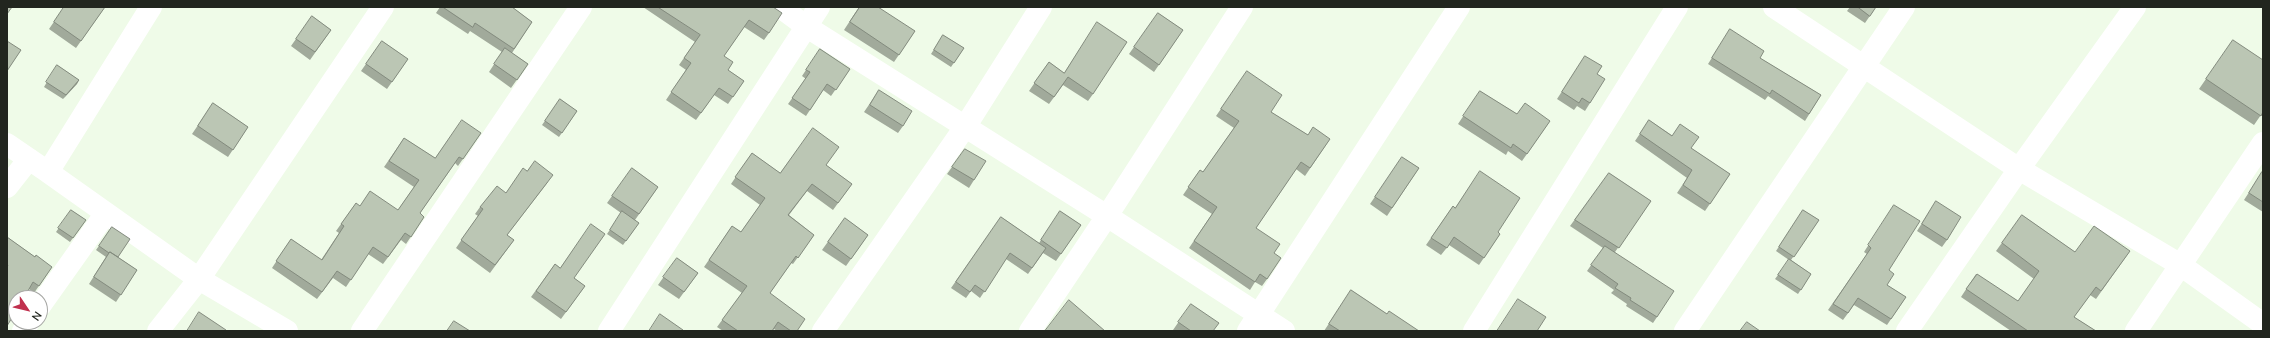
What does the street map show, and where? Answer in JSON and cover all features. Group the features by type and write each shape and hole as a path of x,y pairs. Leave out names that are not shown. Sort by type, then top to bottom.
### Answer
{"street":[{"path":"48,172 151,7"},
{"path":"158,331 199,279 383,7"},
{"path":"362,331 581,7"},
{"path":"780,7 807,27 1107,216 1254,322 1284,331"},
{"path":"609,331 819,7"},
{"path":"823,331 965,127 1041,7"},
{"path":"1030,331 1107,216 1242,7"},
{"path":"1254,322 1459,7"},
{"path":"1474,331 1677,7"},
{"path":"1774,7 2019,169 2180,264 2263,324"},
{"path":"1685,331 1904,7"},
{"path":"1907,331 2019,169 2135,7"},
{"path":"2136,331 2263,143"},
{"path":"7,144 199,279 287,331"},
{"path":"7,187 29,159"},
{"path":"48,295 106,213"}],"building":[{"path":"7,7 12,7 7,14"},
{"path":"64,7 105,7 81,41 54,22"},
{"path":"443,7 512,7 532,22 514,49 475,23 473,27"},
{"path":"658,7 773,7 782,13 769,33 749,20 724,56 733,62 728,70 744,81 733,97 719,88 701,113 671,92 691,63 684,58 700,35"},
{"path":"860,7 878,7 915,31 899,55 850,22"},
{"path":"1858,7 1876,7 1870,16"},
{"path":"1158,13 1183,30 1159,65 1134,47"},
{"path":"312,16 331,30 315,52 296,39"},
{"path":"1097,22 1127,42 1093,94 1068,77 1054,97 1034,83 1049,62 1064,73"},
{"path":"1730,29 1764,51 1760,58 1821,95 1809,114 1772,90 1770,94 1712,58"},
{"path":"943,35 964,48 954,63 934,50"},
{"path":"2233,40 2263,60 2263,112 2261,116 2206,79"},
{"path":"7,41 21,50 7,71"},
{"path":"382,41 408,59 392,82 366,64"},
{"path":"505,48 528,64 517,80 494,64"},
{"path":"820,49 850,69 836,90 827,84 810,110 792,98 810,72 806,70"},
{"path":"1585,56 1602,66 1597,74 1605,79 1590,103 1582,98 1579,103 1562,92"},
{"path":"57,65 79,80 66,95 46,82"},
{"path":"1247,71 1282,95 1271,112 1308,135 1313,127 1330,139 1310,168 1301,162 1256,228 1280,244 1274,253 1281,258 1267,279 1260,274 1255,282 1194,241 1217,207 1188,187 1200,170 1203,172 1239,121 1221,109"},
{"path":"879,90 912,111 903,126 870,105"},
{"path":"1480,91 1517,114 1525,103 1550,121 1527,154 1513,144 1511,148 1463,116"},
{"path":"560,99 577,111 562,133 545,121"},
{"path":"213,103 248,127 233,150 198,126"},
{"path":"462,120 481,133 463,159 459,157 420,213 424,217 411,237 405,233 388,257 373,247 351,280 337,271 322,292 276,261 291,239 322,260 344,226 341,224 356,203 360,206 370,191 398,210 419,180 389,161 404,138 435,158"},
{"path":"1649,120 1672,136 1680,124 1699,137 1691,148 1730,174 1710,204 1683,185 1692,170 1640,134"},
{"path":"813,128 839,147 826,165 852,184 838,203 812,184 788,215 814,235 798,258 796,256 770,293 805,319 797,331 791,331 778,322 772,331 738,331 722,320 747,286 709,260 732,226 741,232 765,198 735,177 752,153 780,173"},
{"path":"965,149 986,161 974,180 952,167"},
{"path":"1402,157 1419,168 1392,208 1375,197"},
{"path":"535,161 553,175 507,235 514,240 495,265 461,240 483,209 480,207 497,186 506,193 523,168 527,171"},
{"path":"632,168 658,187 639,214 612,196"},
{"path":"1480,171 1520,198 1498,232 1500,234 1484,258 1454,237 1447,248 1431,238 1453,206 1455,208"},
{"path":"2262,172 2263,173 2263,202 2249,193"},
{"path":"1609,173 1651,201 1619,248 1575,220"},
{"path":"1936,201 1961,217 1947,240 1922,224"},
{"path":"1894,205 1920,221 1889,270 1894,274 1887,285 1906,297 1891,319 1858,298 1848,313 1833,304 1871,248 1868,245"},
{"path":"71,210 86,220 73,238 58,228"},
{"path":"1803,210 1819,220 1794,257 1779,247"},
{"path":"622,211 639,223 626,241 610,230"},
{"path":"1060,211 1081,225 1061,254 1041,240"},
{"path":"2022,215 2075,252 2094,226 2130,251 2101,291 2096,287 2074,317 2096,331 2028,331 1966,289 1977,274 2018,301 2039,271 2002,243"},
{"path":"1001,217 1046,248 1032,268 1010,253 985,292 975,285 970,292 956,282"},
{"path":"845,218 868,235 851,259 828,242"},
{"path":"591,224 605,234 574,278 585,286 566,312 536,291 555,264 560,268"},
{"path":"112,227 130,239 118,257 99,246"},
{"path":"7,237 52,267 39,286 33,282 28,290 8,290 7,326 8,265"},
{"path":"1605,246 1674,291 1657,317 1630,300 1631,298 1615,288 1618,284 1591,265"},
{"path":"110,252 137,270 121,295 94,277"},
{"path":"677,258 698,273 684,292 663,277"},
{"path":"1789,259 1811,274 1801,290 1778,275"},
{"path":"1351,290 1387,314 1389,311 1419,331 1340,331 1329,324"},
{"path":"1518,299 1546,317 1537,331 1497,331"},
{"path":"1069,300 1105,331 1045,331"},
{"path":"1191,304 1219,323 1213,331 1191,331 1178,322"},
{"path":"199,312 226,330 226,331 187,331"},
{"path":"660,314 683,330 683,331 649,331"},
{"path":"454,321 470,331 447,331"},
{"path":"1747,322 1760,331 1740,331"}]}
